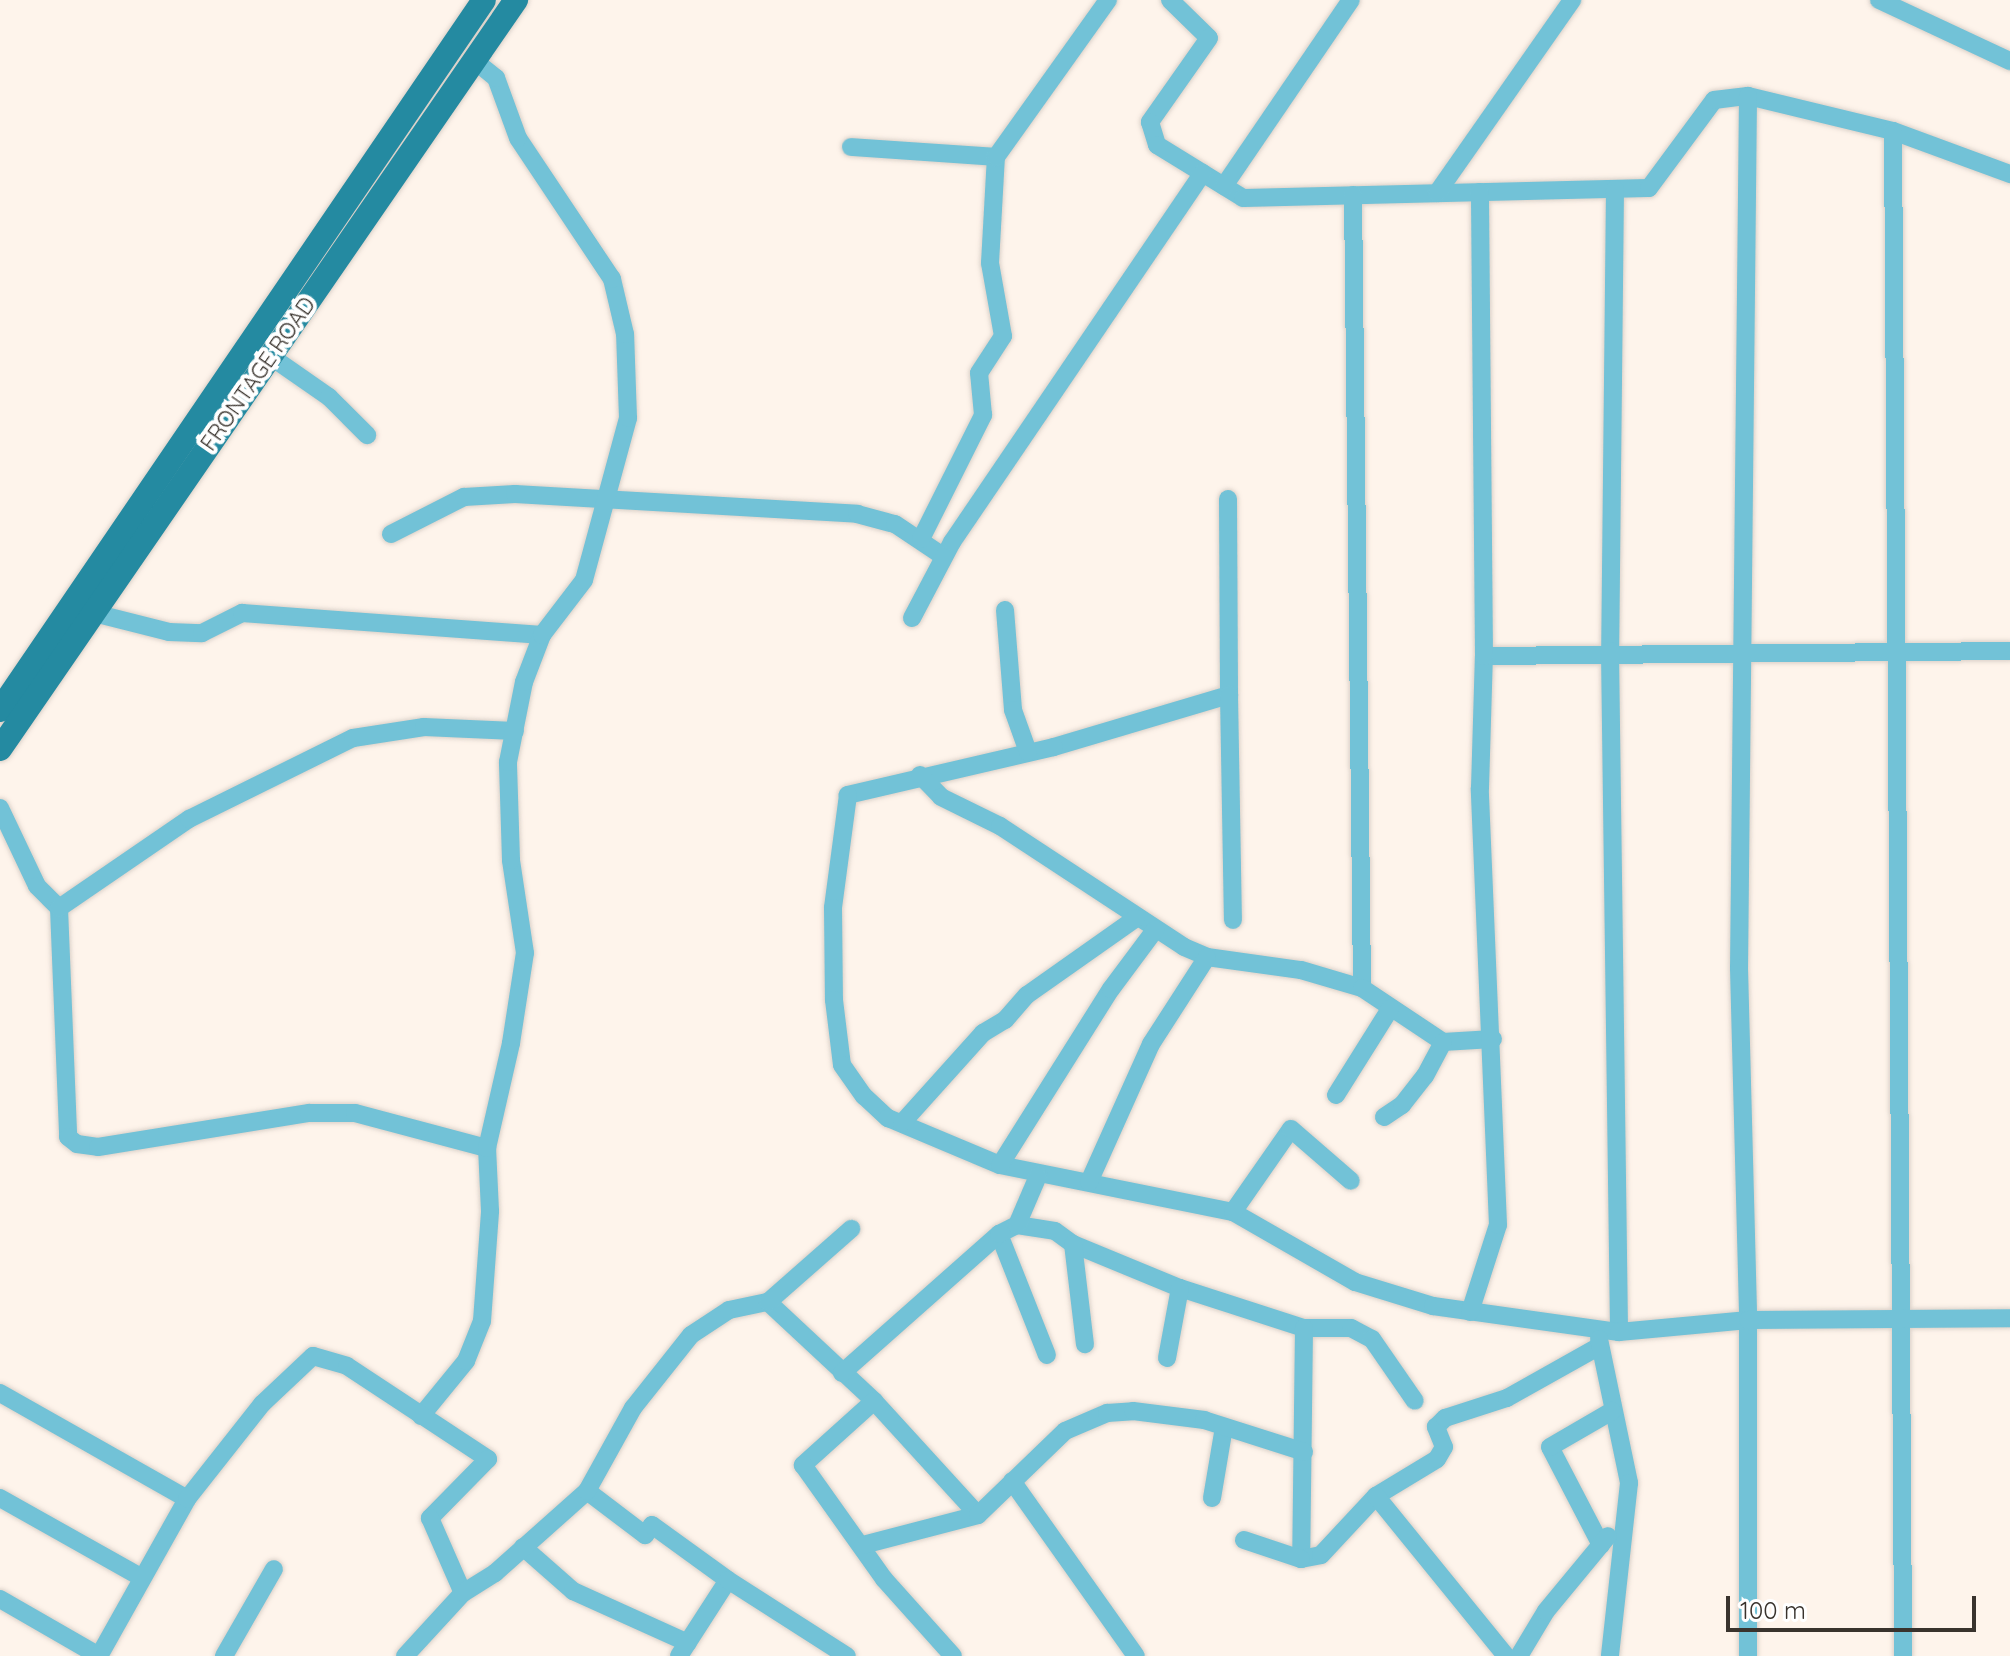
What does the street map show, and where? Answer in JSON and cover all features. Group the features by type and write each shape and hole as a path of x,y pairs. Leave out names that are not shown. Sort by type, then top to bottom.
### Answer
{"main road":[{"path":"0,710 82,610 484,0"},
{"name":"FRONTAGE ROAD","path":"0,749 82,610 270,356 516,0"}],"street":[{"path":"921,539 983,415 979,373 1003,336 990,263 996,157 1108,0"},
{"path":"1170,0 1209,38 1150,122 1157,145 1243,198 1649,188 1714,100 1748,96 1893,131 2010,174"},
{"path":"1224,186 1351,0"},
{"path":"1437,193 1572,0"},
{"path":"1879,0 2010,61"},
{"path":"421,1416 466,1361 482,1321 490,1211 487,1148 511,1043 525,953 511,860 508,762 532,653 584,580 628,418 625,334 612,279 518,138 496,78 474,60"},
{"path":"1748,96 1739,968 1748,1320 1748,1656"},
{"path":"1893,131 1894,651 1903,1656"},
{"path":"851,147 996,157"},
{"path":"912,618 943,556 1203,173"},
{"path":"1610,1656 1621,1522 1629,1483 1612,1411 1606,1335 1615,189"},
{"path":"1470,1312 1498,1225 1493,1039 1481,871 1484,656 1480,192"},
{"path":"1353,195 1362,988"},
{"path":"270,356 329,397 367,435"},
{"path":"391,534 464,497 515,494 606,502 694,502 857,514 895,524 943,556"},
{"path":"1228,499 1233,920"},
{"path":"82,610 169,632 202,633 242,613 542,635"},
{"path":"1005,610 1013,710 1028,752"},
{"path":"1484,656 1610,651 2010,651"},
{"path":"1229,695 1028,752 920,775 848,795 833,908 842,1065 864,1096 902,1123 1000,1165 1038,1176 1089,1182 1233,1212 1355,1282 1470,1312 1606,1335 1748,1320 1901,1316 2010,1318"},
{"path":"59,908 189,819 353,738 424,727 515,731"},
{"path":"920,775 941,797 1000,826 1136,918 1207,957 1301,970 1362,988 1443,1042 1493,1039"},
{"path":"0,808 37,886 59,908 68,1137 77,1144 98,1147 309,1113 355,1113 487,1148"},
{"path":"902,1123 965,1052 1027,995 1136,918"},
{"path":"1000,1165 1155,930"},
{"path":"1089,1182 1151,1044 1207,957"},
{"path":"1336,1095 1390,1009"},
{"path":"1384,1117 1402,1105 1425,1076 1443,1042"},
{"path":"1233,1212 1291,1129 1351,1181"},
{"path":"1017,1225 1038,1176"},
{"path":"842,1373 999,1234 1017,1225 1055,1231 1073,1244 1180,1288 1304,1328 1351,1328 1372,1339 1415,1401"},
{"path":"405,1656 463,1593 495,1573 587,1491 633,1408 691,1335 729,1310 768,1302 851,1229"},
{"path":"999,1234 1047,1355"},
{"path":"1073,1244 1085,1344"},
{"path":"1167,1358 1180,1288"},
{"path":"768,1302 874,1401 978,1515"},
{"path":"1301,1559 1304,1328"},
{"path":"1244,1540 1301,1559 1321,1555 1376,1496 1437,1459 1444,1447 1436,1427 1445,1418 1507,1398 1606,1335"},
{"path":"0,1599 99,1656 187,1499 262,1404 313,1356 347,1366 488,1459 430,1518 463,1593"},
{"path":"0,1393 187,1499"},
{"path":"874,1401 803,1465 811,1483 863,1545 884,1579 953,1656"},
{"path":"863,1545 978,1515 1065,1431 1107,1413 1133,1411 1224,1427 1304,1452"},
{"path":"1601,1545 1550,1447 1612,1411"},
{"path":"1212,1498 1224,1427"},
{"path":"1012,1481 1136,1656"},
{"path":"587,1491 645,1535 652,1525 728,1580 847,1656"},
{"path":"1376,1496 1506,1656"},
{"path":"0,1498 141,1577"},
{"path":"1519,1656 1546,1611 1621,1522"},
{"path":"523,1547 573,1591 684,1650 728,1580"},
{"path":"224,1656 274,1569"}]}
